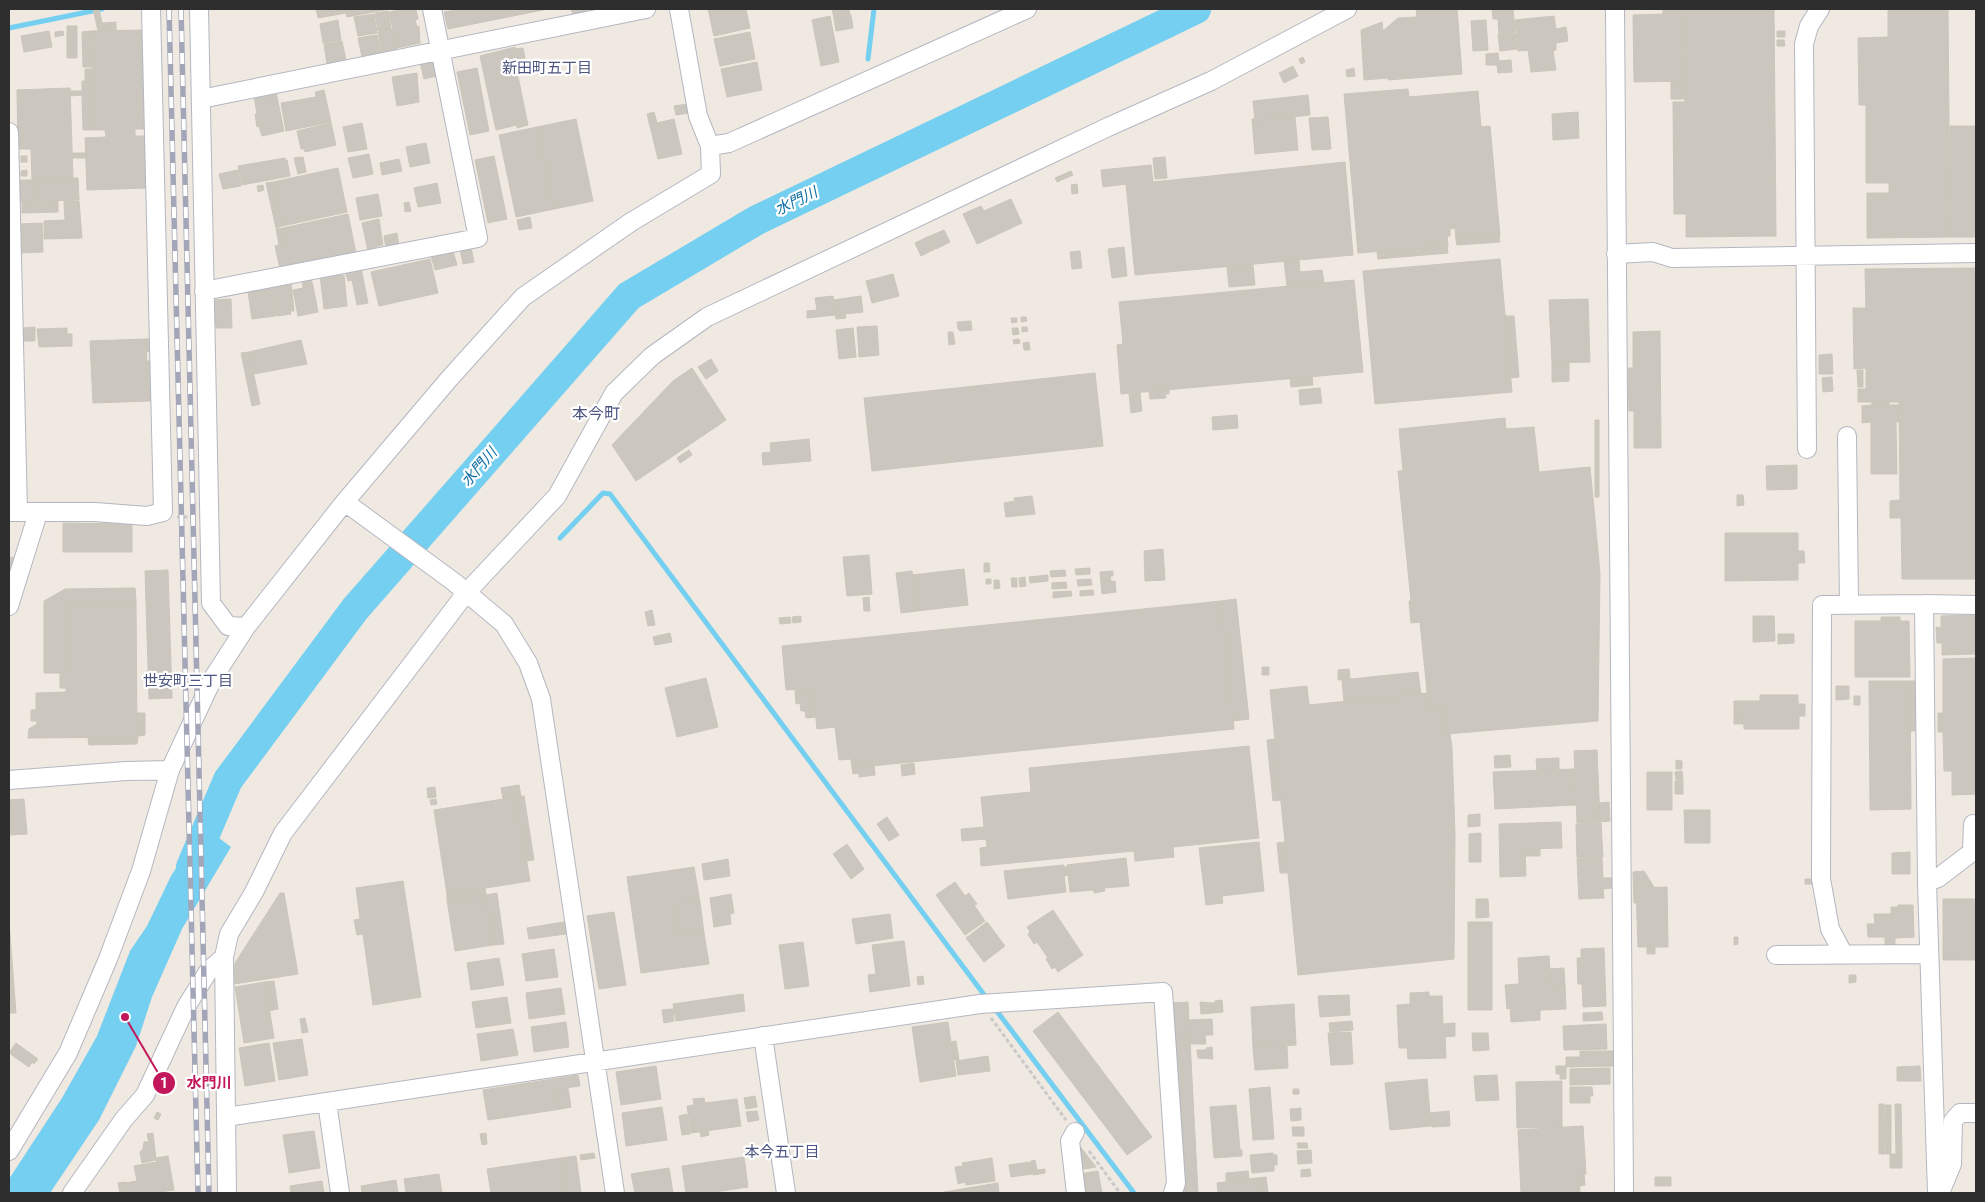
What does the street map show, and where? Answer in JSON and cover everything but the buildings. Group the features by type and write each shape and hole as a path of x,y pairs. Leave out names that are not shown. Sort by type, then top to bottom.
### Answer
{"street":[{"path":"9,132 13,512 95,512 147,516 163,512 151,9"},
{"path":"199,9 211,602 228,626 246,627"},
{"path":"204,291 478,238 432,9"},
{"path":"201,99 646,9"},
{"path":"9,1151 68,1053 94,993 141,871 170,770 213,678 246,627 348,506 449,379 523,297 631,222 711,174 710,146 698,116 679,9"},
{"path":"710,146 730,143 1027,9"},
{"path":"227,1193 224,957 229,934 254,892 283,833 460,587 557,496 614,393 652,356 707,318 1211,80 1347,9"},
{"path":"1615,9 1624,1193"},
{"path":"1807,448 1804,44 1809,26 1820,9"},
{"path":"1616,254 1653,252 1672,258 1976,253"},
{"path":"1847,436 1849,605"},
{"path":"348,506 460,587 504,624 528,662 541,699 615,1193"},
{"path":"9,606 38,513"},
{"path":"1924,604 1927,882 1938,1193"},
{"path":"1844,955 1830,929 1821,879 1822,605 1976,604"},
{"path":"9,780 126,771 170,770"},
{"path":"1927,882 1938,878 1972,852 1973,824"},
{"path":"1776,955 1929,954"},
{"path":"72,1193 124,1119 145,1095 186,1008 209,970 224,957"},
{"path":"226,1117 980,1004 1163,992 1176,1183 1173,1193"},
{"path":"763,1036 786,1193"},
{"path":"327,1102 340,1193"},
{"path":"1938,1193 1952,1164 1953,1121 1960,1113 1976,1113"},
{"path":"1075,1132 1070,1141 1076,1193"}],"path":[{"path":"163,512 171,517 209,517"},
{"path":"980,1004 1120,1193"}],"water":[{"path":"203,826 231,847 182,929 152,997 136,1046 99,1120 50,1193 9,1193 9,1179 62,1098 97,1036 130,951 147,926 171,876"}],"waterway":[{"path":"9,28 102,9"},
{"path":"868,59 874,9"},
{"name":"水門川","path":"191,867 228,780 355,609 629,296 757,220 1196,9"},
{"path":"560,538 603,493 610,494 988,1000"},
{"path":"993,1006 1134,1193"}],"railway":[{"path":"169,9 198,1193"},
{"path":"181,9 209,1193"}],"place":[{"name":"水門川","path":"125,1017"}],"district":[{"name":"新田町五丁目","path":"547,68"},
{"name":"本今町","path":"596,413"},
{"name":"世安町三丁目","path":"188,681"},
{"name":"本今五丁目","path":"782,1152"}]}
